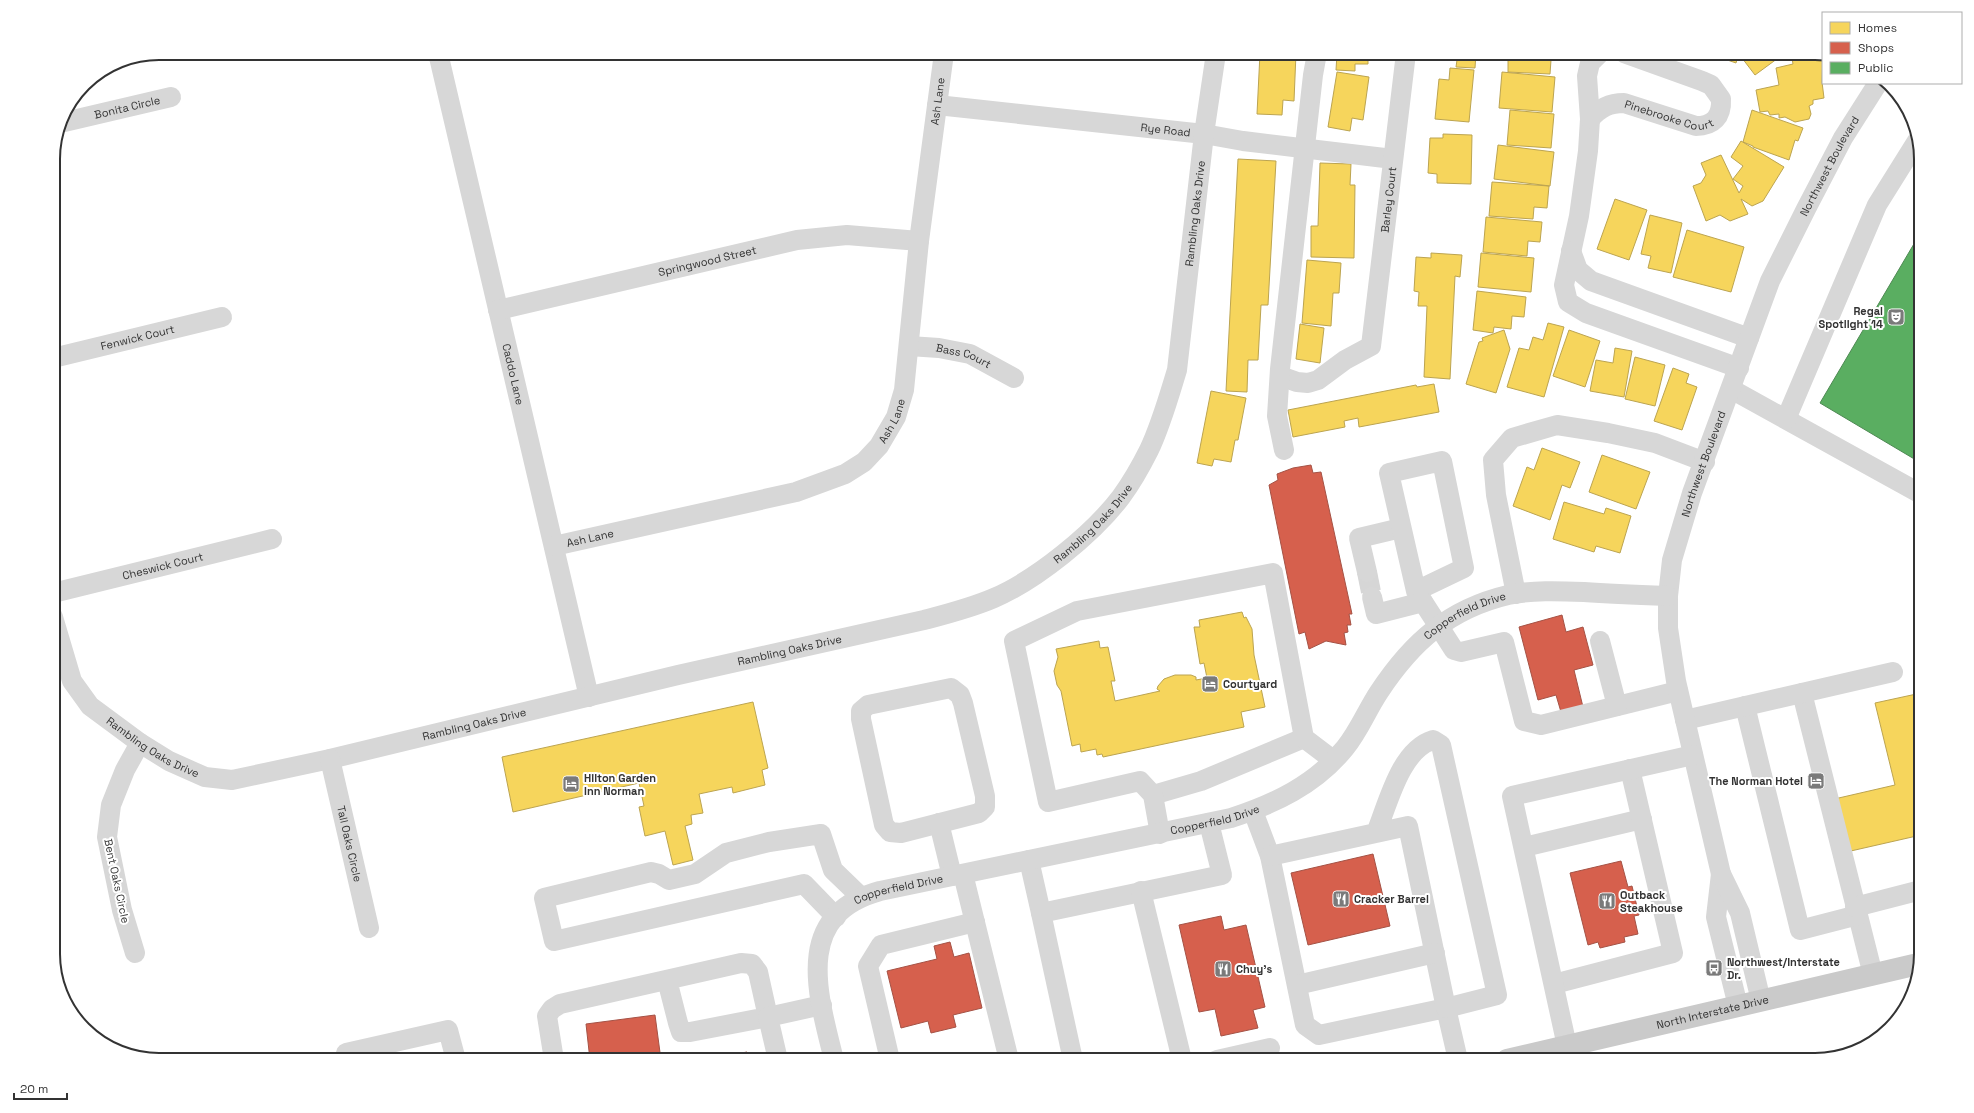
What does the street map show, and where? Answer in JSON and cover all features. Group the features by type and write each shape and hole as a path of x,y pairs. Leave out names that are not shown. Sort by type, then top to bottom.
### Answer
{"main road":[{"name":"North Interstate Drive","path":"1537,1053 1913,965"}],"street":[{"name":"Caddo Lane","path":"440,60 589,697"},
{"name":"Ash Lane","path":"554,546 796,492 846,474 864,462 879,446 889,432 896,417 904,390 920,241 943,60"},
{"name":"Rambling Oaks Drive","path":"60,640 72,680 90,706 140,743 188,770 205,777 221,780 232,780 330,759 589,697 916,622 963,609 994,598 1020,584 1076,542 1098,522 1121,497 1150,448 1177,370 1184,320 1204,134 1215,60"},
{"path":"1284,450 1277,416 1280,376 1316,60"},
{"name":"Barley Court","path":"1280,376 1297,382 1308,383 1318,380 1345,360 1371,346 1405,60"},
{"path":"1594,60 1590,64 1587,76 1590,119 1579,216 1564,285 1568,302 1586,313 1739,368"},
{"name":"Pinebrooke Court","path":"1590,119 1598,110 1614,103 1624,103 1696,126 1706,126 1720,113 1721,99 1711,85 1643,60"},
{"name":"Northwest Boulevard","path":"1762,1001 1740,913 1722,874 1678,691 1668,628 1668,596 1672,560 1681,525 1770,281 1843,138 1877,84"},
{"name":"Bonita Circle","path":"68,121 171,97"},
{"name":"Rye Road","path":"937,105 1204,134 1243,142 1394,159"},
{"path":"1786,419 1877,205 1913,147"},
{"name":"Springwood Street","path":"498,310 797,240 847,235 920,241"},
{"path":"1571,251 1578,270 1591,281 1749,338"},
{"name":"Fenwick Court","path":"60,356 222,317"},
{"name":"Bass Court","path":"909,346 940,348 970,354 1014,378"},
{"path":"1731,389 1914,490"},
{"path":"1516,594 1496,495 1493,460 1512,438 1557,425 1608,433 1655,443 1705,462"},
{"path":"1372,597 1376,614 1419,596 1464,568 1442,461 1389,473 1401,528 1419,596 1454,650 1461,652 1504,642 1524,721 1541,725 1678,691"},
{"path":"1367,572 1359,538 1401,528"},
{"name":"Cheswick Court","path":"60,591 272,539"},
{"path":"1160,834 1153,795 1140,781 1048,802 1014,641 1077,611 1273,573 1304,738 1333,760"},
{"name":"Copperfield Drive","path":"832,1053 817,978 819,948 826,930 849,904 861,897 880,891 1209,823 1253,811 1275,802 1301,788 1320,774 1344,748 1357,730 1378,693 1395,668 1420,640 1471,607 1516,594 1559,591 1668,596"},
{"path":"1600,641 1617,706"},
{"path":"1685,720 1893,672"},
{"path":"951,688 960,695 985,796 985,807 979,813 939,823 901,833 890,832 884,825 860,719 861,711 868,705 941,689 951,688"},
{"path":"1802,693 1873,975"},
{"path":"1745,706 1800,930 1914,892"},
{"path":"1153,795 1201,782 1304,738"},
{"path":"1253,811 1270,856 1305,1025 1319,1035 1446,1008 1497,995 1441,745 1433,740 1424,742 1412,753 1402,769 1376,833"},
{"name":"Bent Oaks Circle","path":"135,953 122,910 107,837 111,805 126,770 140,743"},
{"path":"1567,1046 1512,796 1693,755"},
{"name":"Tall Oaks Circle","path":"330,759 369,928"},
{"path":"1554,984 1674,953 1630,769"},
{"path":"1524,847 1642,819"},
{"path":"939,823 975,922 1004,1053"},
{"path":"1041,913 1222,875 1209,823"},
{"path":"1270,856 1408,826 1456,1053"},
{"path":"836,918 804,884 554,941 544,898 651,872 659,874 669,880 695,874 726,853 769,842 821,834 833,870 861,897"},
{"path":"1029,860 1071,1053"},
{"name":"Northwest Boulevard","path":"1722,874 1716,917 1738,1006"},
{"path":"1141,891 1180,1053"},
{"path":"888,1053 868,966 881,945 975,922"},
{"path":"1297,985 1435,953"},
{"path":"553,1053 547,1016 552,1009 560,1004 741,964 752,964 758,972 776,1053"},
{"path":"667,980 681,1032 690,1032 822,1005"},
{"path":"346,1053 448,1030 454,1053"},
{"path":"1248,1053 1270,1048"}],"building: Homes":[{"path":"1260,60 1296,60 1294,101 1283,100 1282,115 1257,114"},
{"path":"1337,60 1368,60 1368,64 1355,64 1355,71 1336,70"},
{"path":"1457,60 1476,60 1475,68 1456,67"},
{"path":"1508,60 1551,60 1550,74 1508,72"},
{"path":"1727,60 1737,60 1736,63"},
{"path":"1744,60 1775,60 1755,75"},
{"path":"1792,60 1822,61 1822,84 1824,98 1813,100 1813,104 1809,106 1811,114 1809,119 1795,122 1785,117 1779,118 1779,114 1770,115 1768,111 1760,112 1756,90 1779,85 1776,68 1793,64"},
{"path":"1450,68 1474,70 1469,122 1435,119 1439,79 1449,80"},
{"path":"1337,72 1369,77 1363,120 1352,118 1350,131 1328,127"},
{"path":"1502,72 1555,77 1552,112 1499,108"},
{"path":"1510,110 1554,114 1551,148 1507,145"},
{"path":"1752,110 1803,128 1798,141 1795,140 1789,160 1743,142"},
{"path":"1443,134 1472,135 1471,184 1437,183 1437,174 1428,173 1430,138 1443,138"},
{"path":"1741,141 1784,167 1763,201 1752,206 1741,199 1748,214 1730,221 1720,215 1706,221 1693,186 1701,183 1706,175 1701,163 1721,155 1739,193 1743,186 1733,179 1743,166 1731,157"},
{"path":"1498,145 1554,152 1550,186 1494,179"},
{"path":"1238,159 1276,161 1268,305 1261,305 1258,360 1248,360 1247,392 1226,391"},
{"path":"1320,163 1351,164 1350,185 1355,185 1354,258 1311,257 1311,226 1318,226"},
{"path":"1492,182 1549,186 1547,208 1534,207 1533,219 1489,216"},
{"path":"1615,199 1647,210 1629,260 1597,249"},
{"path":"1650,215 1682,223 1671,273 1648,268 1651,256 1641,254"},
{"path":"1486,217 1542,222 1540,242 1528,241 1527,256 1483,252"},
{"path":"1687,230 1744,247 1731,292 1673,277"},
{"path":"1431,253 1462,255 1460,277 1455,276 1450,379 1424,377 1427,306 1418,306 1419,292 1414,291 1416,257 1431,258"},
{"path":"1481,253 1534,258 1531,292 1478,287"},
{"path":"1307,260 1341,263 1339,293 1333,293 1331,326 1302,323"},
{"path":"1477,291 1526,297 1524,317 1512,316 1511,329 1494,327 1493,333 1473,330"},
{"path":"1548,323 1564,327 1544,397 1507,387 1519,348 1529,350 1533,337 1543,340"},
{"path":"1300,324 1324,328 1320,363 1296,359"},
{"path":"1504,330 1510,349 1496,393 1466,384 1479,342 1483,341 1482,338"},
{"path":"1569,330 1600,341 1585,387 1553,376"},
{"path":"1615,348 1632,351 1624,397 1590,391 1596,360 1613,363"},
{"path":"1635,357 1665,365 1655,406 1625,399"},
{"path":"1673,368 1689,374 1686,383 1697,387 1682,430 1654,421"},
{"path":"1434,384 1439,412 1359,427 1358,418 1344,421 1345,427 1293,437 1288,410 1416,385 1417,387"},
{"path":"1211,391 1246,398 1238,440 1235,440 1231,462 1214,459 1212,466 1197,463"},
{"path":"1542,448 1580,462 1570,488 1562,485 1550,520 1513,506 1527,467 1534,470"},
{"path":"1602,455 1650,472 1636,509 1589,492"},
{"path":"1564,502 1604,514 1606,508 1631,516 1620,553 1596,546 1594,552 1553,539"},
{"name":"Courtyard","path":"1242,612 1244,618 1246,617 1252,629 1254,655 1265,707 1241,712 1244,727 1103,757 1102,754 1097,755 1096,749 1081,752 1080,744 1072,746 1061,691 1057,685 1054,671 1058,657 1056,649 1099,641 1100,648 1108,647 1115,681 1111,681 1115,701 1160,691 1157,689 1158,686 1164,679 1175,675 1191,675 1196,677 1196,680 1207,678 1204,663 1200,664 1194,627 1200,627 1199,620"},
{"path":"1914,695 1914,837 1842,853 1830,800 1895,785 1875,703"},
{"name":"Hilton Garden Inn Norman","path":"753,702 768,768 762,770 765,785 733,793 732,787 699,794 703,813 691,815 692,824 685,826 693,860 673,865 665,831 645,836 639,807 644,806 639,783 513,812 502,757"}],"building: Shops":[{"path":"1311,465 1313,473 1321,472 1352,614 1349,614 1351,625 1347,625 1348,632 1344,633 1346,645 1326,641 1309,649 1305,632 1299,634 1269,485 1278,480 1277,474 1293,468"},
{"path":"1562,615 1566,632 1583,627 1593,665 1574,670 1583,707 1561,712 1556,695 1538,700 1519,627"},
{"name":"Cracker Barrel","path":"1373,854 1390,926 1308,945 1291,873"},
{"name":"Outback Steakhouse","path":"1621,861 1628,887 1632,886 1639,915 1634,916 1638,934 1624,937 1625,942 1600,948 1598,942 1588,945 1570,873"},
{"name":"Chuy's","path":"1221,916 1224,930 1246,925 1265,1007 1253,1010 1258,1028 1221,1036 1215,1009 1199,1012 1179,925"},
{"path":"950,942 954,957 969,953 982,1008 953,1015 956,1027 931,1033 928,1021 901,1028 887,971 937,959 934,946"},
{"path":"655,1015 660,1053 589,1053 586,1024"}],"building: Public":[{"name":"Regal Spotlight 14","path":"1914,244 1914,459 1820,403"}],"tunnel":[{"path":"1367,572 1372,597"}],"place":[{"name":"Regal Spotlight 14","path":"1896,317"},
{"name":"Courtyard","path":"1210,684"},
{"name":"The Norman Hotel","path":"1816,781"},
{"name":"Hilton Garden Inn Norman","path":"571,784"},
{"name":"Cracker Barrel","path":"1341,899"},
{"name":"Outback Steakhouse","path":"1607,901"},
{"name":"Northwest/Interstate Dr.","path":"1714,968"},
{"name":"Chuy's","path":"1223,969"}]}
